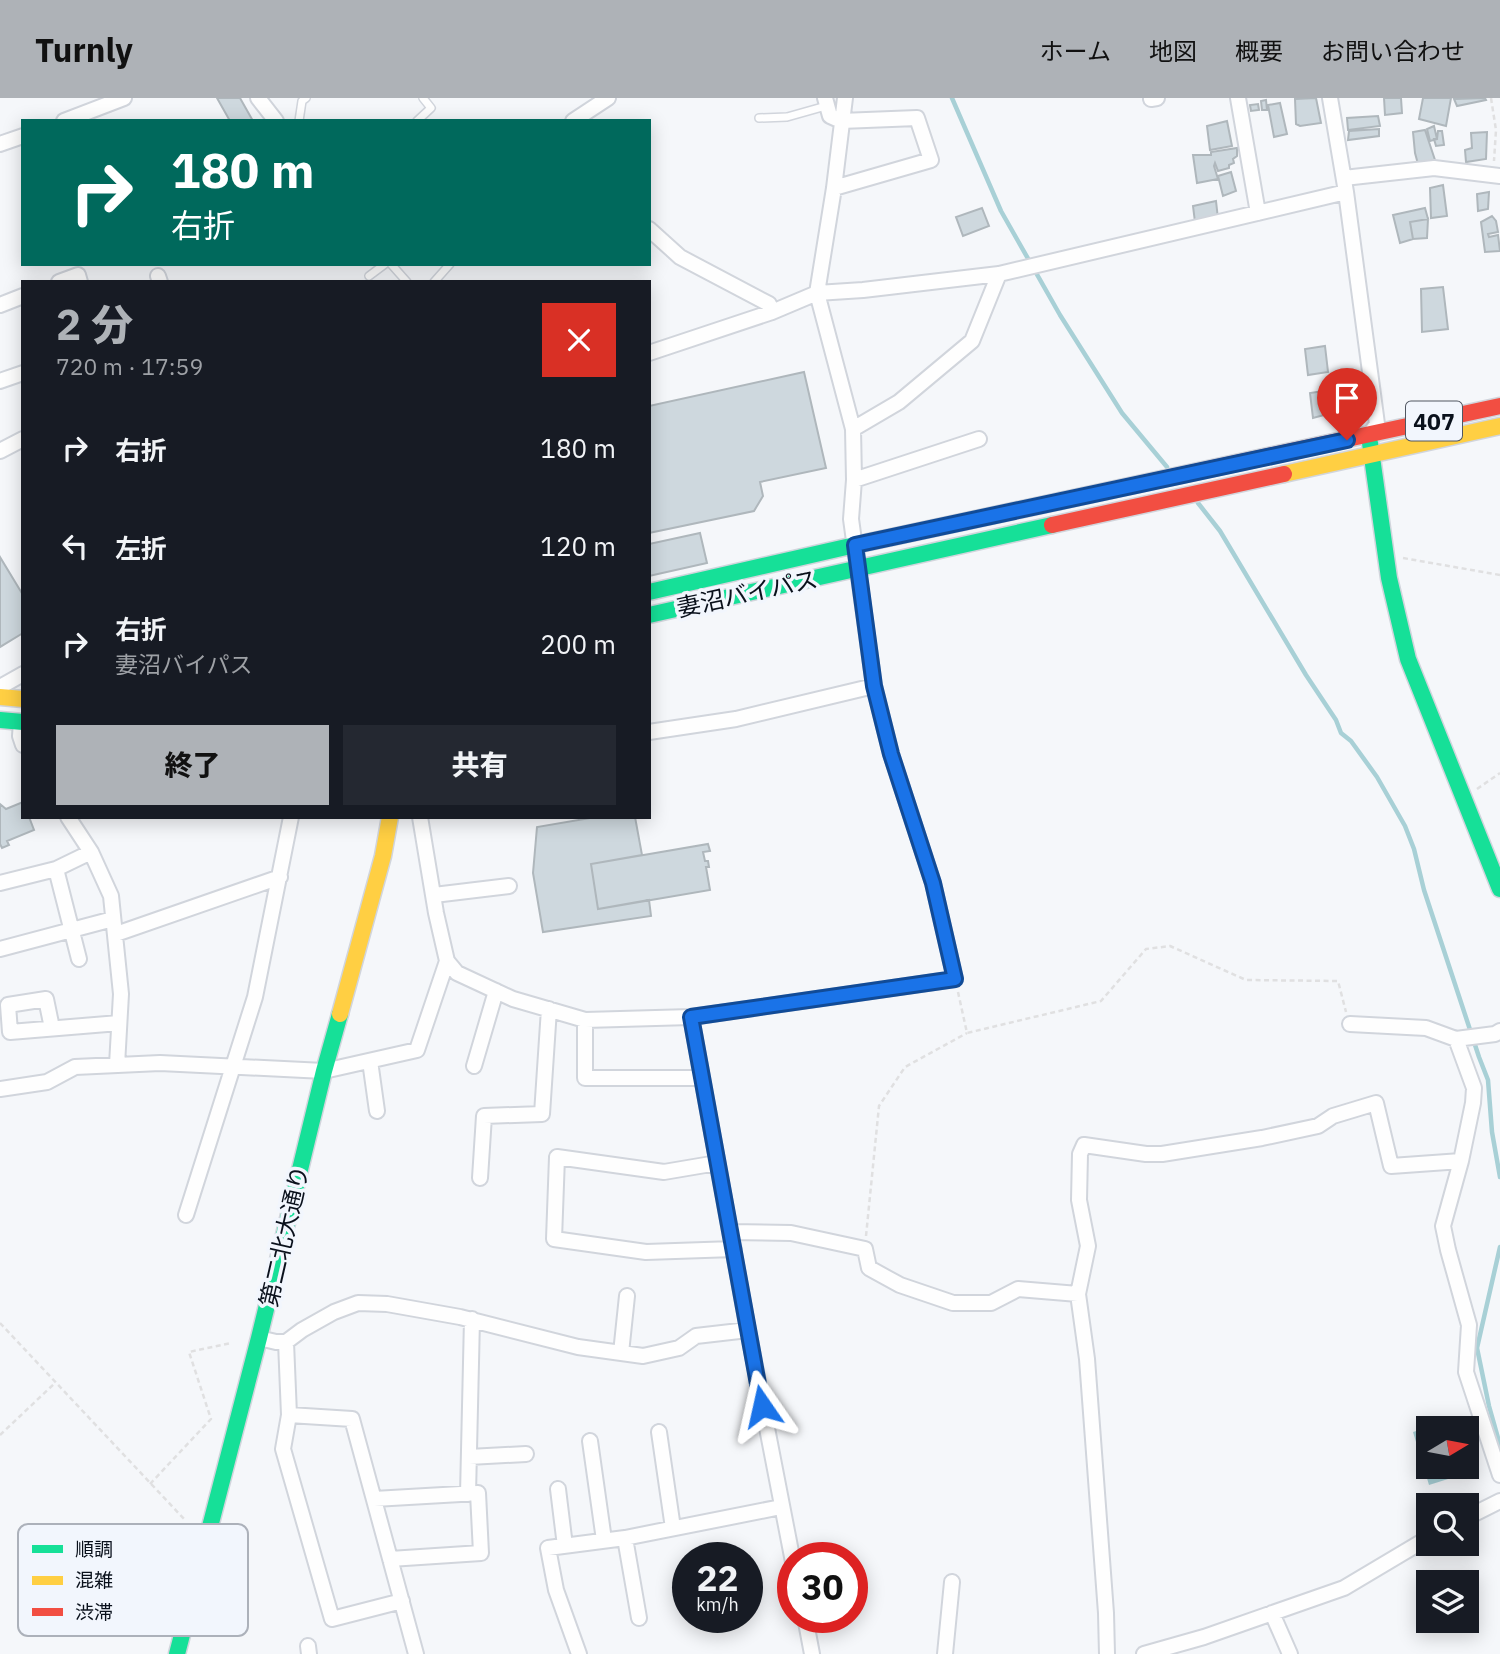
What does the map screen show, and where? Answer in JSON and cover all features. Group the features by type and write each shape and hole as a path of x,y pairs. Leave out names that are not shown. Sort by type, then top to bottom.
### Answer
{"main road":[{"name":"妻沼バイパス","path":"651,592 1500,406"},
{"name":"妻沼バイパス","path":"651,614 1500,426"},
{"path":"1369,435 1391,597 1408,659 1500,889"},
{"path":"0,697 21,699"},
{"path":"0,720 21,722"},
{"name":"第二北大通り","path":"210,1524 259,1338 324,1071 383,856 390,819"},
{"name":"第二北大通り","path":"177,1654 181,1636"}],"street":[{"path":"69,119 124,98"},
{"path":"258,98 274,119"},
{"path":"583,118 607,98"},
{"path":"447,961 457,972 513,999 585,1020 691,1017 955,979 933,883 891,754 874,686 851,519 854,480 853,429 817,293 845,98"},
{"path":"1238,98 1258,213"},
{"path":"1330,98 1345,185 1377,424 1369,435"},
{"path":"825,102 830,116 841,121 916,118 930,160 834,188"},
{"path":"106,105 110,119"},
{"path":"0,144 21,137"},
{"path":"651,353 772,312 817,293 999,274 1258,213 1345,185 1434,168 1497,176"},
{"path":"651,231 680,257 768,304 772,312"},
{"path":"853,429 899,402 972,341 999,274"},
{"path":"64,280 78,275 79,280"},
{"path":"0,305 21,297"},
{"path":"0,381 21,374"},
{"path":"854,480 979,439"},
{"path":"0,451 21,440"},
{"path":"0,687 21,675"},
{"path":"651,732 736,719 874,686"},
{"path":"69,819 91,852 111,896 121,994 117,1065"},
{"path":"186,1215 255,997 291,819"},
{"path":"0,1088 47,1082 75,1067 160,1063 324,1071 417,1050 447,961 420,819"},
{"path":"0,883 56,869 91,852"},
{"path":"56,869 79,959"},
{"path":"116,934 280,877"},
{"path":"434,895 509,886"},
{"path":"0,949 113,919"},
{"path":"474,1066 496,991"},
{"path":"480,1178 484,1116 542,1115 549,1009"},
{"path":"691,1017 789,1542"},
{"path":"585,1020 585,1078 701,1078"},
{"path":"52,1028 120,1023"},
{"path":"1350,1024 1426,1028 1459,1038 1495,1034 1500,1031"},
{"path":"1459,1038 1474,1088 1473,1103 1443,1226 1469,1325 1466,1373 1500,1475"},
{"path":"370,1060 377,1111"},
{"path":"1107,1654 1087,1359 1078,1294 1088,1245 1079,1200 1080,1154 1084,1145 1162,1154 1318,1126 1333,1116 1376,1103 1391,1166 1461,1161"},
{"path":"717,1163 664,1172 557,1157 554,1239 646,1252 734,1249"},
{"path":"730,1232 792,1233 865,1249 869,1268 900,1285 953,1303 991,1303 1018,1289 1078,1294"},
{"path":"621,1353 627,1296"},
{"path":"259,1338 286,1342 334,1312 358,1303 387,1304 472,1320 578,1347 643,1356 679,1348 696,1336 748,1330"},
{"path":"468,1494 472,1320"},
{"path":"286,1342 289,1415 283,1449 331,1619 402,1601"},
{"path":"289,1415 352,1419 416,1654"},
{"path":"659,1432 673,1528"},
{"path":"590,1441 604,1540"},
{"path":"469,1457 526,1454"},
{"path":"558,1489 565,1545"},
{"path":"374,1499 478,1493 481,1553 390,1559"},
{"path":"1479,1512 1500,1501"},
{"path":"579,1654 556,1590 548,1548 625,1538 781,1507"},
{"path":"625,1538 639,1618"},
{"path":"1144,1654 1204,1637 1344,1588 1416,1545"},
{"path":"945,1654 952,1582"},
{"path":"1272,1613 1290,1654"},
{"path":"808,1633 813,1654"}],"lane":[{"path":"299,119 302,101 306,98"},
{"path":"419,119 432,108 423,98"},
{"path":"759,118 787,117 825,102"},
{"path":"369,276 382,266"},
{"path":"393,266 405,280"},
{"path":"436,280 448,266"}],"path":[{"path":"1491,98 1496,130 1497,176"},
{"path":"1384,555 1500,575"},
{"path":"1463,798 1500,773"},
{"path":"865,1249 879,1105 905,1067 967,1033 1101,1001 1146,949 1170,946 1246,980 1338,981 1350,1024"},
{"path":"955,979 967,1033"},
{"path":"0,1323 185,1520"},
{"path":"150,1485 211,1419 189,1352 231,1343"},
{"path":"0,1435 55,1383"}],"water":[{"path":"1427,1479 1448,1479 1429,1485"}],"building":[{"path":"217,98 240,98 252,119 229,119"},
{"path":"1316,98 1321,123 1300,126 1296,124 1295,99"},
{"path":"1384,98 1401,98 1402,113 1385,115"},
{"path":"1423,98 1451,98 1446,126 1419,119"},
{"path":"1454,99 1486,100 1457,106"},
{"path":"1266,100 1267,110 1262,110 1261,101"},
{"path":"1280,103 1287,134 1274,137 1268,105"},
{"path":"1258,104 1259,110 1251,111 1250,105"},
{"path":"1378,116 1380,126 1348,130 1347,118"},
{"path":"1227,121 1232,146 1210,150 1207,126"},
{"path":"1434,126 1437,139 1430,141 1427,129"},
{"path":"1379,129 1379,136 1348,140 1349,131"},
{"path":"1425,130 1435,160 1418,164 1413,132"},
{"path":"1438,131 1442,131 1444,145 1436,146 1434,139 1437,139"},
{"path":"1487,132 1486,159 1466,162 1465,150 1472,148 1471,133"},
{"path":"1237,148 1237,156 1229,168 1218,171 1215,163 1218,179 1197,183 1193,155 1211,155 1211,152"},
{"path":"1231,172 1236,191 1223,196 1218,176"},
{"path":"1443,185 1447,216 1431,218 1430,188"},
{"path":"1489,192 1488,209 1478,211 1477,194"},
{"path":"1216,201 1218,219 1195,222 1193,206"},
{"path":"982,208 989,226 963,236 956,217"},
{"path":"1425,208 1428,219 1410,222 1413,239 1400,243 1393,215"},
{"path":"1492,216 1498,232 1488,234 1489,237 1498,235 1500,251 1485,252 1481,222"},
{"path":"1428,219 1427,238 1413,239 1410,222"},
{"path":"1443,287 1448,329 1422,332 1421,289"},
{"path":"1325,346 1328,372 1308,375 1305,349"},
{"path":"804,372 826,468 760,482 763,496 754,511 651,533 651,406"},
{"path":"1330,390 1335,412 1313,418 1310,393"},
{"path":"1355,410 1358,424 1340,427 1335,412"},
{"path":"700,533 707,563 651,576 651,544"},
{"path":"0,557 21,592 21,634 0,647"},
{"path":"21,803 21,819 30,819 34,830 7,841 9,845 2,848 0,804 6,809"},
{"path":"584,819 635,819 642,855 591,864 598,909 649,900 651,916 543,932 533,873 537,827"},
{"path":"708,844 710,851 703,852 705,861 708,861 709,867 706,867 710,890 598,909 591,864"}],"waterway":[{"path":"952,98 1001,211 1060,315 1122,413 1167,467"},
{"path":"1198,503 1220,531 1336,720 1341,733 1351,741 1377,777 1405,826 1488,1080 1492,1132 1500,1177"},
{"path":"1500,1247 1477,1348 1500,1445"}],"traffic: fast":[{"path":"1370,443 1389,578 1408,659 1500,889"},
{"path":"651,592 1060,501"},
{"path":"651,615 1052,525"},
{"path":"0,720 21,722"},
{"path":"211,1524 340,1014"},
{"path":"177,1654 182,1636"}],"traffic: slow":[{"path":"1284,474 1500,426"},
{"path":"0,697 21,699"},
{"path":"340,1014 383,856 390,819"}],"traffic: jam":[{"path":"1060,501 1500,406"},
{"path":"1052,525 1284,474"}],"route":[{"path":"762,1406 691,1017 955,979 933,883 891,754 874,686 855,545 1347,440"}]}
